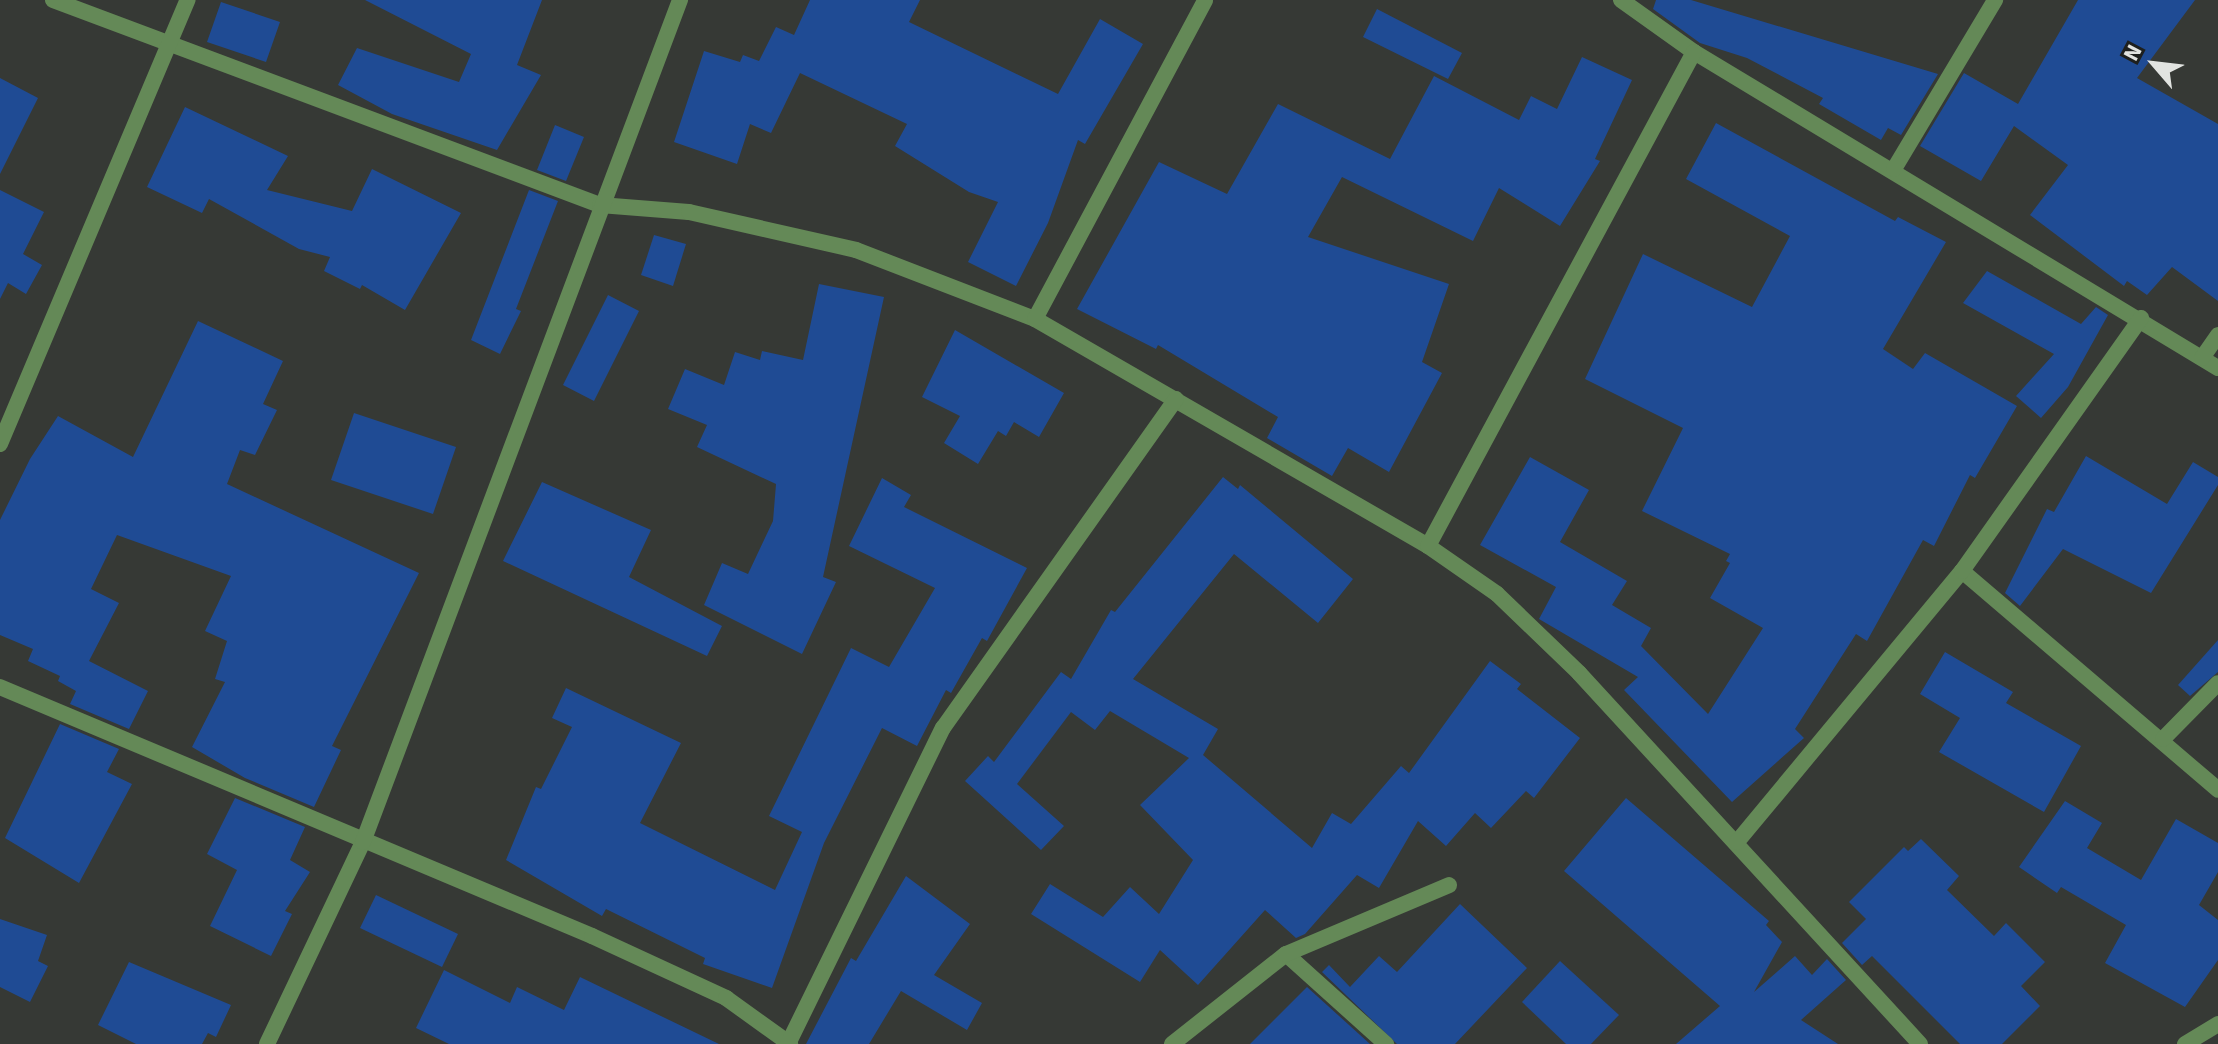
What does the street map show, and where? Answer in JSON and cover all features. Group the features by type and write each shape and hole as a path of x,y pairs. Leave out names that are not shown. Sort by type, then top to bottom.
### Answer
{"street":[{"path":"53,0 600,205 689,212 856,250 1035,319 1428,546 1497,594 1737,842 1920,1044"},
{"path":"0,444 188,0"},
{"path":"267,1044 363,842 600,205 680,0"},
{"path":"1035,319 1205,0"},
{"path":"1621,0 1694,52 1894,169 2218,368"},
{"path":"1894,169 1995,0"},
{"path":"1428,546 1694,52"},
{"path":"1737,842 1962,571 2141,318"},
{"path":"2202,358 2218,335"},
{"path":"0,687 592,936 713,992 789,1043 943,728 1176,399"},
{"path":"1962,571 2163,739 2218,790"},
{"path":"2163,739 2218,683"},
{"path":"1172,1044 1286,954 1449,885"},
{"path":"1286,954 1386,1044"},
{"path":"2185,1044 2218,1024"}],"building":[{"path":"365,0 542,0 517,65 541,75 497,150 392,114 338,85 357,48 459,82 471,54"},
{"path":"810,0 920,0 909,22 1058,94 1100,19 1143,44 1085,144 1078,140 1048,223 1016,286 968,262 998,202 969,192 895,146 907,124 800,73 771,133 750,124 737,164 674,142 704,51 740,62 743,55 759,61 776,27 794,35"},
{"path":"1656,0 1691,0 1938,74 1901,135 1888,128 1881,140 1819,104 1823,98 1747,58 1700,43 1653,9"},
{"path":"2078,0 2195,0 2137,78 2218,124 2218,301 2172,267 2147,295 2127,281 2124,286 2030,215 2068,165 2014,126 1981,181 1920,146 1964,73 2018,104"},
{"path":"221,2 280,22 266,62 207,42"},
{"path":"1377,9 1462,53 1448,79 1363,37"},
{"path":"1582,57 1632,80 1595,159 1600,161 1560,226 1499,188 1473,241 1342,177 1308,237 1449,284 1422,362 1442,373 1389,472 1348,448 1332,476 1267,438 1278,417 1158,345 1156,349 1077,309 1159,162 1227,194 1278,104 1390,159 1434,76 1519,120 1531,96 1557,109"},
{"path":"0,78 38,98 0,174"},
{"path":"185,107 288,156 267,190 352,211 372,169 461,213 405,310 362,285 360,289 324,271 330,257 299,249 209,199 202,213 147,187"},
{"path":"1716,123 1895,221 1898,217 1946,242 1883,349 1913,369 1925,353 2017,406 1975,478 1970,475 1934,546 1923,540 1867,641 1856,634 1795,729 1804,738 1732,802 1624,690 1638,677 1539,619 1556,587 1480,545 1530,457 1589,490 1560,542 1627,581 1612,605 1651,628 1641,646 1708,714 1763,628 1710,598 1730,563 1726,561 1730,554 1642,511 1683,428 1585,379 1643,254 1752,307 1790,236 1686,179"},
{"path":"555,125 584,137 566,181 537,170"},
{"path":"0,190 44,212 23,254 42,265 26,294 8,283 0,299"},
{"path":"529,190 558,201 516,309 521,311 500,354 471,340"},
{"path":"654,235 686,244 673,286 641,275"},
{"path":"1987,271 2081,324 2096,307 2108,315 2068,387 2041,418 2016,396 2054,354 1963,303"},
{"path":"819,284 884,297 823,577 836,582 802,654 704,605 722,563 748,574 773,521 776,484 697,447 707,425 668,409 685,369 724,385 735,352 760,360 762,351 803,360"},
{"path":"608,295 639,311 594,401 563,385"},
{"path":"198,321 283,361 263,404 277,410 255,455 240,450 227,484 419,573 332,746 341,750 314,807 245,778 192,747 225,682 215,679 227,641 205,631 231,576 117,535 91,589 119,603 89,661 148,691 129,729 70,704 76,691 58,681 60,676 28,661 33,649 0,635 0,520 30,459 58,416 133,457"},
{"path":"955,330 1064,393 1039,437 1014,422 1006,436 998,431 978,464 944,443 960,416 922,397"},
{"path":"354,413 456,447 433,514 331,480"},
{"path":"2086,456 2167,504 2193,462 2218,477 2218,485 2151,593 2063,549 2020,606 2005,593 2047,509 2054,512"},
{"path":"1223,477 1238,489 1240,485 1353,579 1318,623 1234,554 1133,679 1218,729 1203,755 1312,848 1332,813 1351,824 1401,766 1409,773 1490,661 1521,684 1517,689 1580,738 1534,798 1526,791 1491,828 1475,813 1446,846 1418,821 1379,888 1357,875 1305,934 1296,938 1265,910 1198,985 1160,950 1140,982 1031,914 1050,884 1103,917 1130,887 1159,914 1193,860 1140,805 1189,758 1110,711 1095,730 1071,712 1017,784 1064,826 1041,850 965,781 988,756 994,762 1061,672 1071,679 1111,610 1115,612"},
{"path":"882,478 911,495 904,507 1027,568 987,641 982,638 951,693 946,690 917,746 882,728 824,843 772,988 703,964 705,958 606,909 602,916 506,860 536,787 541,789 572,727 552,718 566,688 681,743 640,823 775,890 802,832 769,816 851,648 889,667 935,588 849,546"},
{"path":"542,482 651,530 629,577 722,626 707,656 503,561"},
{"path":"2218,640 2218,672 2190,696 2178,685"},
{"path":"1945,652 2013,692 2006,703 2081,746 2044,812 1939,752 1960,718 1920,694"},
{"path":"60,724 119,749 107,772 132,784 79,883 5,838"},
{"path":"235,798 305,827 290,860 310,872 285,911 292,914 271,956 210,926 237,870 207,854"},
{"path":"1626,798 1769,921 1766,925 1782,942 1754,992 1795,956 1812,975 1827,959 1846,980 1801,1020 1838,1044 1676,1044 1720,1006 1564,871"},
{"path":"2065,801 2102,823 2087,848 2141,880 2176,819 2218,843 2218,872 2199,905 2218,920 2218,960 2185,1007 2105,963 2126,925 2061,887 2057,893 2019,867"},
{"path":"1921,839 1959,876 1947,890 1994,936 2006,923 2045,962 2021,986 2040,1006 2002,1044 1960,1044 1872,956 1862,965 1842,943 1866,919 1849,902 1904,847 1908,851"},
{"path":"906,876 970,924 934,975 982,1003 967,1030 901,991 869,1044 806,1044 851,958 856,961"},
{"path":"376,895 458,934 442,967 360,928"},
{"path":"1460,904 1527,968 1455,1044 1397,1044 1322,972 1329,965 1350,987 1379,956 1397,972"},
{"path":"0,919 47,935 38,961 48,966 30,1002 0,987"},
{"path":"1560,961 1619,1015 1591,1044 1566,1044 1522,1002"},
{"path":"129,962 231,1005 216,1037 208,1033 202,1044 136,1044 98,1025"},
{"path":"444,970 510,1003 517,987 564,1010 580,977 719,1044 449,1044 416,1028"},
{"path":"1307,987 1370,1044 1250,1044"}]}
